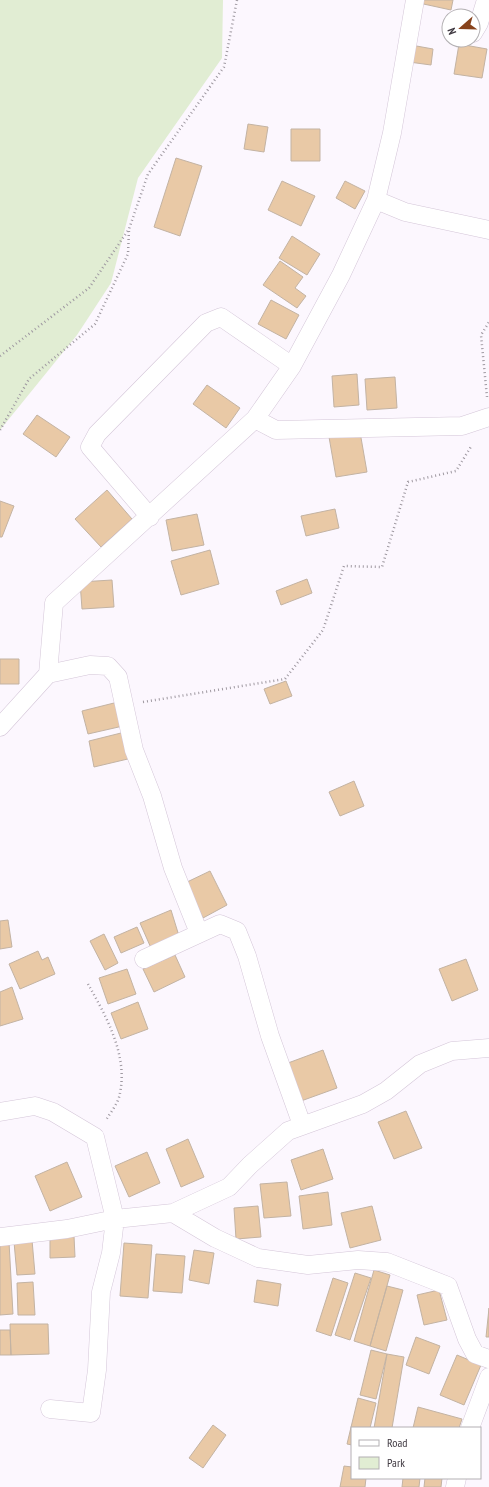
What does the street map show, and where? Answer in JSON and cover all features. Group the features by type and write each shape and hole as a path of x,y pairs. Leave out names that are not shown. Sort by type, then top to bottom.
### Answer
{"street":[{"path":"48,674 54,603 150,517 255,419 292,366 341,275 376,200 392,133 414,0"},
{"path":"481,16 486,0"},
{"path":"376,200 406,212 489,230"},
{"path":"150,517 90,447 97,434 206,323 221,317 292,366"},
{"path":"255,419 276,430 462,426 489,416"},
{"path":"0,726 48,674 90,665 108,666 118,677 134,750 152,796 173,868 199,933"},
{"path":"144,959 220,924 237,931 247,956 270,1036 302,1125"},
{"path":"0,1237 67,1228 115,1219 173,1213 229,1187 259,1156 288,1131 363,1104 386,1091 420,1064 452,1051 489,1048"},
{"path":"0,1112 35,1106 53,1112 95,1138 115,1219 111,1253 101,1292 97,1370 91,1413 50,1409"},
{"path":"173,1213 215,1238 258,1258 308,1265 358,1260 387,1262 448,1286 467,1339 475,1354 489,1359"},
{"path":"470,1427 489,1377"}],"path":[{"path":"0,430 29,379 95,324 128,254 130,230 148,174 224,67 237,0"},
{"path":"0,356 89,288 130,230"},
{"path":"489,322 481,335 489,416"},
{"path":"125,705 285,679 323,630 344,566 382,566 408,482 456,471 472,444"},
{"path":"88,984 102,1010 118,1050 122,1074 120,1095 95,1138"}],"green space":[{"path":"0,0 223,0 222,58 138,178 111,283 77,335 0,430"}],"building":[{"path":"419,0 453,0 451,8 442,8 419,3"},
{"path":"411,45 433,49 431,65 409,62"},
{"path":"458,48 487,49 482,78 454,74"},
{"path":"248,124 268,127 264,152 244,149"},
{"path":"291,129 320,129 320,161 291,161"},
{"path":"176,158 202,166 180,236 154,227"},
{"path":"282,181 315,196 301,226 268,210"},
{"path":"345,181 365,191 355,209 336,198"},
{"path":"292,236 320,254 307,275 279,258"},
{"path":"280,261 303,277 295,288 306,296 297,308 263,285"},
{"path":"271,300 299,315 286,339 258,324"},
{"path":"357,374 359,405 334,407 332,376"},
{"path":"395,377 397,408 367,410 365,379"},
{"path":"207,385 240,408 226,428 193,404"},
{"path":"37,415 70,437 56,457 23,434"},
{"path":"360,432 367,472 336,477 329,437"},
{"path":"107,490 132,519 101,547 75,519"},
{"path":"0,501 14,506 2,537 0,537"},
{"path":"335,509 339,528 306,536 301,516"},
{"path":"197,514 204,545 172,551 166,520"},
{"path":"210,550 219,584 181,595 171,561"},
{"path":"307,579 312,593 281,605 276,591"},
{"path":"112,580 114,607 82,609 80,582"},
{"path":"0,659 19,659 19,684 0,684"},
{"path":"286,681 292,696 270,704 264,689"},
{"path":"118,702 123,726 88,734 82,711"},
{"path":"125,732 132,758 94,767 89,741"},
{"path":"354,781 364,806 340,816 329,792"},
{"path":"210,871 227,905 203,918 185,883"},
{"path":"171,910 179,936 151,948 140,923"},
{"path":"8,920 12,947 0,949 0,921"},
{"path":"137,927 144,943 121,953 114,937"},
{"path":"104,934 118,963 105,970 90,941"},
{"path":"38,951 42,960 48,957 55,974 20,989 9,964"},
{"path":"175,955 185,977 154,992 143,969"},
{"path":"466,959 478,990 452,1001 439,969"},
{"path":"127,969 136,994 108,1004 99,978"},
{"path":"12,987 23,1019 0,1026 0,992"},
{"path":"138,1002 148,1029 121,1039 111,1013"},
{"path":"323,1050 337,1088 301,1101 288,1063"},
{"path":"406,1111 422,1148 394,1159 378,1122"},
{"path":"188,1139 204,1177 181,1187 166,1149"},
{"path":"323,1149 333,1179 301,1190 291,1160"},
{"path":"147,1152 160,1183 129,1197 115,1166"},
{"path":"67,1162 82,1197 50,1211 35,1176"},
{"path":"287,1182 291,1216 264,1218 260,1184"},
{"path":"328,1192 332,1225 303,1229 299,1196"},
{"path":"258,1206 261,1237 236,1239 234,1208"},
{"path":"372,1206 381,1240 350,1248 341,1213"},
{"path":"50,1236 74,1236 75,1257 50,1258"},
{"path":"32,1240 35,1274 17,1275 14,1242"},
{"path":"0,1242 9,1242 13,1314 0,1315"},
{"path":"124,1243 152,1245 148,1298 120,1296"},
{"path":"194,1250 214,1253 209,1284 189,1280"},
{"path":"156,1254 185,1256 182,1293 153,1291"},
{"path":"374,1270 390,1275 370,1346 354,1341"},
{"path":"355,1273 371,1278 350,1340 335,1335"},
{"path":"333,1278 348,1283 331,1336 316,1331"},
{"path":"257,1280 281,1284 278,1306 254,1302"},
{"path":"33,1282 35,1315 18,1315 17,1283"},
{"path":"387,1286 403,1290 386,1351 370,1346"},
{"path":"439,1290 447,1320 424,1325 417,1295"},
{"path":"489,1308 489,1337 486,1337"},
{"path":"10,1324 48,1324 49,1354 11,1355"},
{"path":"0,1330 10,1330 11,1355 0,1355"},
{"path":"416,1337 440,1346 429,1374 406,1365"},
{"path":"371,1350 387,1354 376,1399 360,1395"},
{"path":"387,1354 404,1357 392,1427 374,1427"},
{"path":"457,1355 481,1365 464,1405 440,1395"},
{"path":"358,1398 376,1403 370,1427 351,1427"},
{"path":"418,1407 462,1419 459,1427 413,1427"},
{"path":"213,1425 226,1435 203,1468 189,1458"},
{"path":"351,1427 351,1445 347,1444"},
{"path":"344,1466 351,1467 351,1479 366,1479 365,1487 340,1487"},
{"path":"403,1479 420,1479 419,1487 402,1487"},
{"path":"425,1479 442,1479 441,1487 424,1487"}]}
